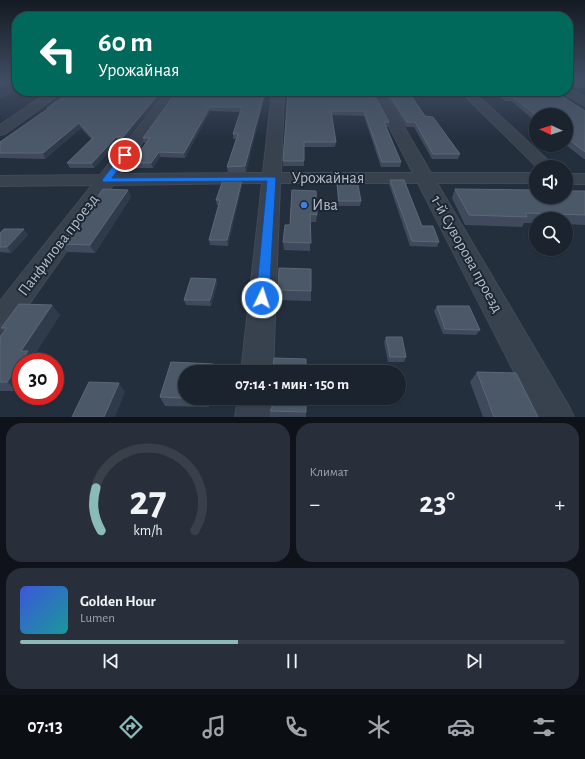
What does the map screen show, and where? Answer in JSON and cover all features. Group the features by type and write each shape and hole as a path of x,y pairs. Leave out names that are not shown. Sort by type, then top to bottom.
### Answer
{"street":[{"path":"0,131 46,99"},
{"name":"Панфилова проезд","path":"0,322 167,99"},
{"path":"258,365 277,99"},
{"name":"1-й Суворова проезд","path":"382,99 556,417"},
{"path":"475,99 540,160"},
{"name":"Урожайная","path":"0,182 272,178 529,178"},
{"path":"573,179 585,179"},
{"path":"253,417 254,405"}],"building":[{"path":"59,99 154,99 123,137 116,137 92,163 67,163 93,138 79,123 43,153 0,153 0,142 49,108 47,108"},
{"path":"171,99 263,99 245,166 227,167 238,134 233,134 242,107 210,107 184,153 159,152 151,163 131,163 150,138 143,138"},
{"path":"287,99 377,99 389,122 384,122 401,162 382,162 364,111 331,111 336,142 304,142 304,161 283,161"},
{"path":"392,99 414,99 425,116 433,117 460,154 433,154 415,122 407,122"},
{"path":"516,99 567,99 585,111 585,152 573,143 573,108 529,108 529,110"},
{"path":"223,180 242,180 227,240 209,240 220,200 216,200"},
{"path":"390,180 404,180 422,226 433,226 439,242 412,241"},
{"path":"337,184 358,185 361,201 339,201"},
{"path":"103,189 128,190 90,245 62,244"},
{"path":"455,189 529,190 529,204 573,204 573,191 585,191 585,215 573,215 573,212 529,212 525,213 527,217 469,215"},
{"path":"292,190 316,191 317,215 310,214 311,243 283,242 285,225 290,225"},
{"path":"4,229 24,229 7,247 0,247 0,233"},
{"path":"279,268 311,269 311,291 278,290"},
{"path":"191,278 216,279 210,300 184,300"},
{"path":"19,304 52,305 21,351 28,351 27,353 12,353 12,375 7,382 0,382 0,337 7,328 1,328"},
{"path":"437,306 469,306 480,330 445,329"},
{"path":"386,337 402,337 406,357 390,357"},
{"path":"274,358 306,359 306,365 274,365"},
{"path":"171,362 213,364 178,365 178,398 160,397"},
{"path":"477,372 516,373 538,417 494,417"},
{"path":"89,382 119,383 104,417 72,417"},
{"path":"272,405 306,405 306,412 270,411"}],"place":[{"name":"Ива","path":"304,205"}],"route":[{"path":"125,155 106,180 272,178 262,298"}]}
